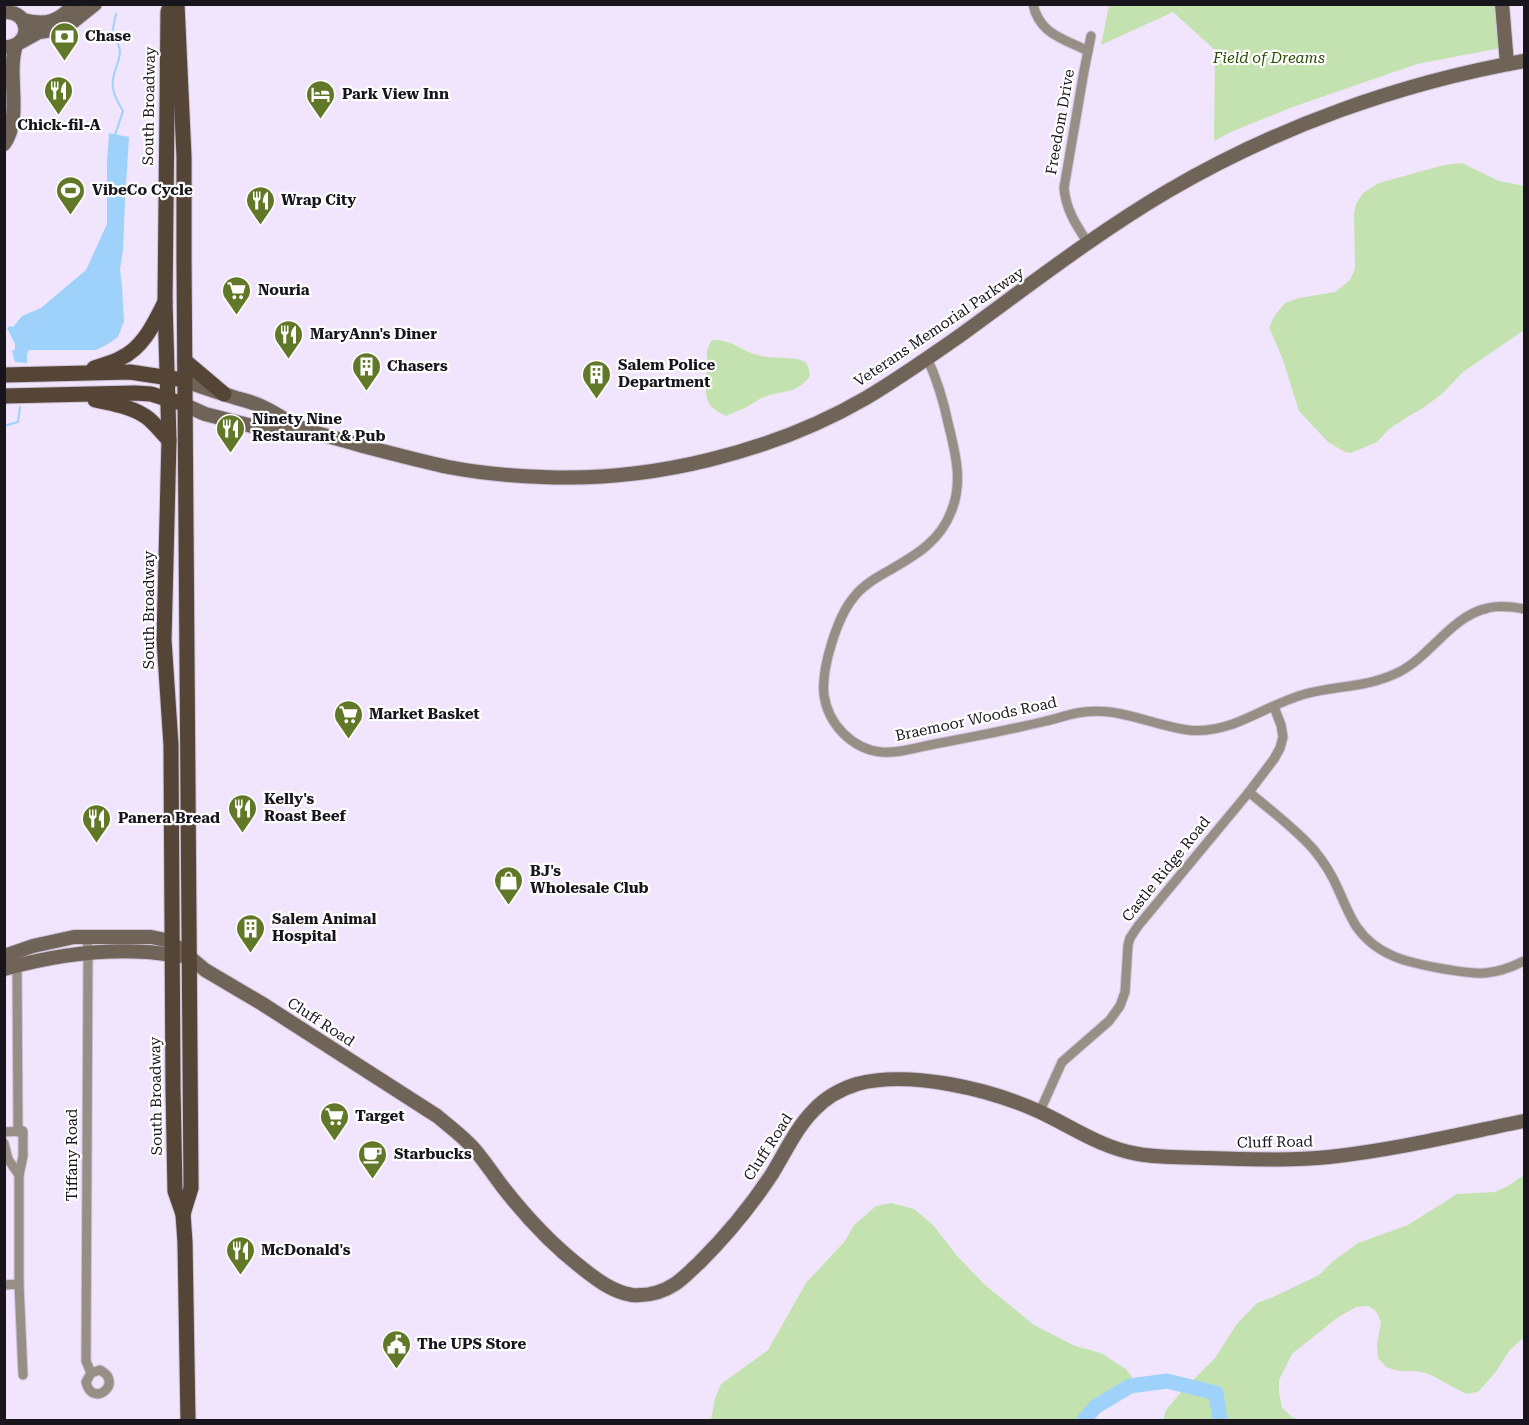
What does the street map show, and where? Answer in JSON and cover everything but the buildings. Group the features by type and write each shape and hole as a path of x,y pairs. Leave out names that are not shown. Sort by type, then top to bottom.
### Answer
{"main road":[{"name":"South Broadway","path":"171,4 168,12 165,302 169,440 164,640 171,745 178,952 191,1188 183,1214 188,1420"},
{"name":"South Broadway","path":"177,4 184,157 185,362 178,952"},
{"path":"79,373 112,362 140,345 165,302"},
{"path":"185,362 224,394"},
{"path":"4,375 130,372 185,381"},
{"path":"4,396 135,393 151,394 185,405"},
{"path":"72,395 114,404 142,414 169,440"}],"street":[{"path":"23,20 53,21 64,16 75,4"},
{"path":"14,45 39,32 58,29 70,24 95,4"},
{"path":"1033,4 1037,18 1047,30 1088,51"},
{"path":"1502,4 1507,64"},
{"path":"4,12 14,12 23,20 26,31 14,45 12,123 9,137 4,144"},
{"name":"Freedom Drive","path":"1089,243 1070,213 1064,188 1091,36"},
{"name":"Veterans Memorial Parkway","path":"185,405 205,414 260,428 302,429 439,465 497,473 572,477 649,471 692,464 746,450 799,431 862,400 927,358 1089,243 1168,191 1269,138 1323,117 1431,82 1524,61"},
{"path":"4,68 4,127"},
{"name":"Braemoor Woods Road","path":"927,358 942,393 955,452 958,474 956,498 946,522 930,543 867,584 853,598 842,616 828,659 824,689 826,707 830,716 836,726 852,742 880,752 889,752 1004,730 1085,711 1104,710 1176,727 1211,730 1233,724 1304,694 1365,684 1395,674 1415,661 1461,621 1479,611 1498,607 1524,609"},
{"name":"Veterans Memorial Parkway","path":"185,381 261,406 302,429"},
{"name":"Castle Ridge Road","path":"1040,1112 1062,1062 1109,1021 1120,1006 1125,992 1128,945 1133,932 1274,759 1280,748 1283,731 1274,707"},
{"path":"1249,792 1315,851 1332,876 1357,927 1373,945 1383,952 1416,964 1474,973 1505,969 1524,961"},
{"path":"10,960 41,944 87,936 151,936 178,952"},
{"name":"Tiffany Road","path":"87,936 86,1361 90,1372"},
{"path":"10,960 88,953 178,952"},
{"name":"Cluff Road","path":"178,952 437,1116 475,1150 529,1219 556,1247 602,1283 625,1293 637,1295 659,1292 674,1285 685,1276 712,1250 748,1207 815,1108 846,1088 862,1083 897,1079 940,1083 987,1094 1040,1112 1105,1144 1135,1154 1155,1156 1302,1159 1364,1152 1524,1121"},
{"path":"10,960 23,1156 20,1175 19,1284 23,1375"},
{"path":"4,1132 20,1131"},
{"path":"4,1143 8,1160 20,1175"},
{"path":"4,1285 19,1284"}],"green space":[{"name":"Field of Dreams","path":"1496,4 1501,48 1417,64 1290,108 1214,141 1215,50 1173,12 1101,45 1109,5"},
{"path":"1462,163 1499,181 1524,186 1524,330 1463,372 1442,394 1389,429 1377,442 1351,453 1345,452 1328,442 1299,411 1283,360 1269,327 1285,303 1299,298 1335,292 1350,280 1355,269 1354,214 1356,204 1363,193 1379,183 1444,165"},
{"path":"712,340 725,341 762,356 801,360 807,365 810,376 799,387 764,397 726,416 709,404 706,395 706,377 709,368 707,354"},
{"path":"1524,1175 1524,1337 1510,1350 1495,1373 1478,1392 1466,1394 1429,1374 1417,1371 1398,1371 1386,1367 1378,1358 1377,1344 1381,1322 1376,1311 1368,1306 1356,1307 1337,1318 1292,1354 1279,1380 1279,1392 1282,1408 1299,1420 1163,1420 1166,1410 1215,1358 1236,1325 1257,1303 1319,1275 1333,1261 1358,1243 1408,1225 1457,1194 1495,1192"},
{"path":"891,1203 914,1209 933,1225 958,1257 984,1284 1034,1325 1075,1346 1101,1353 1126,1369 1132,1377 1122,1386 1095,1399 1080,1420 711,1420 715,1398 721,1384 768,1350 806,1283 845,1241 854,1225 876,1206"}],"water":[{"path":"109,133 129,137 120,269 124,321 118,337 96,350 29,350 27,363 15,362 12,351 15,349 15,344 7,328 13,327 22,316 41,308 86,270 107,224"}],"waterway":[{"path":"115,135 123,111 113,87 120,56 117,41 112,33 116,14"},
{"path":"4,426 18,422 20,407"},
{"path":"1084,1420 1095,1407 1130,1386 1167,1381 1216,1393 1220,1420"}],"place":[{"name":"Chase","path":"64,62"},
{"name":"Chick-fil-A","path":"59,116"},
{"name":"Park View Inn","path":"321,120"},
{"name":"VibeCo Cycle","path":"71,216"},
{"name":"Wrap City","path":"260,226"},
{"name":"Nouria","path":"237,316"},
{"name":"MaryAnn's Diner","path":"289,360"},
{"name":"Chasers","path":"366,392"},
{"name":"Salem Police Department","path":"597,400"},
{"name":"Ninety Nine Restaurant & Pub","path":"231,454"},
{"name":"Market Basket","path":"348,740"},
{"name":"Kelly's Roast Beef","path":"243,834"},
{"name":"Panera Bread","path":"97,844"},
{"name":"BJ's Wholesale Club","path":"509,906"},
{"name":"Salem Animal Hospital","path":"251,954"},
{"name":"Target","path":"334,1142"},
{"name":"Starbucks","path":"373,1180"},
{"name":"McDonald's","path":"240,1276"},
{"name":"The UPS Store","path":"396,1370"}]}
